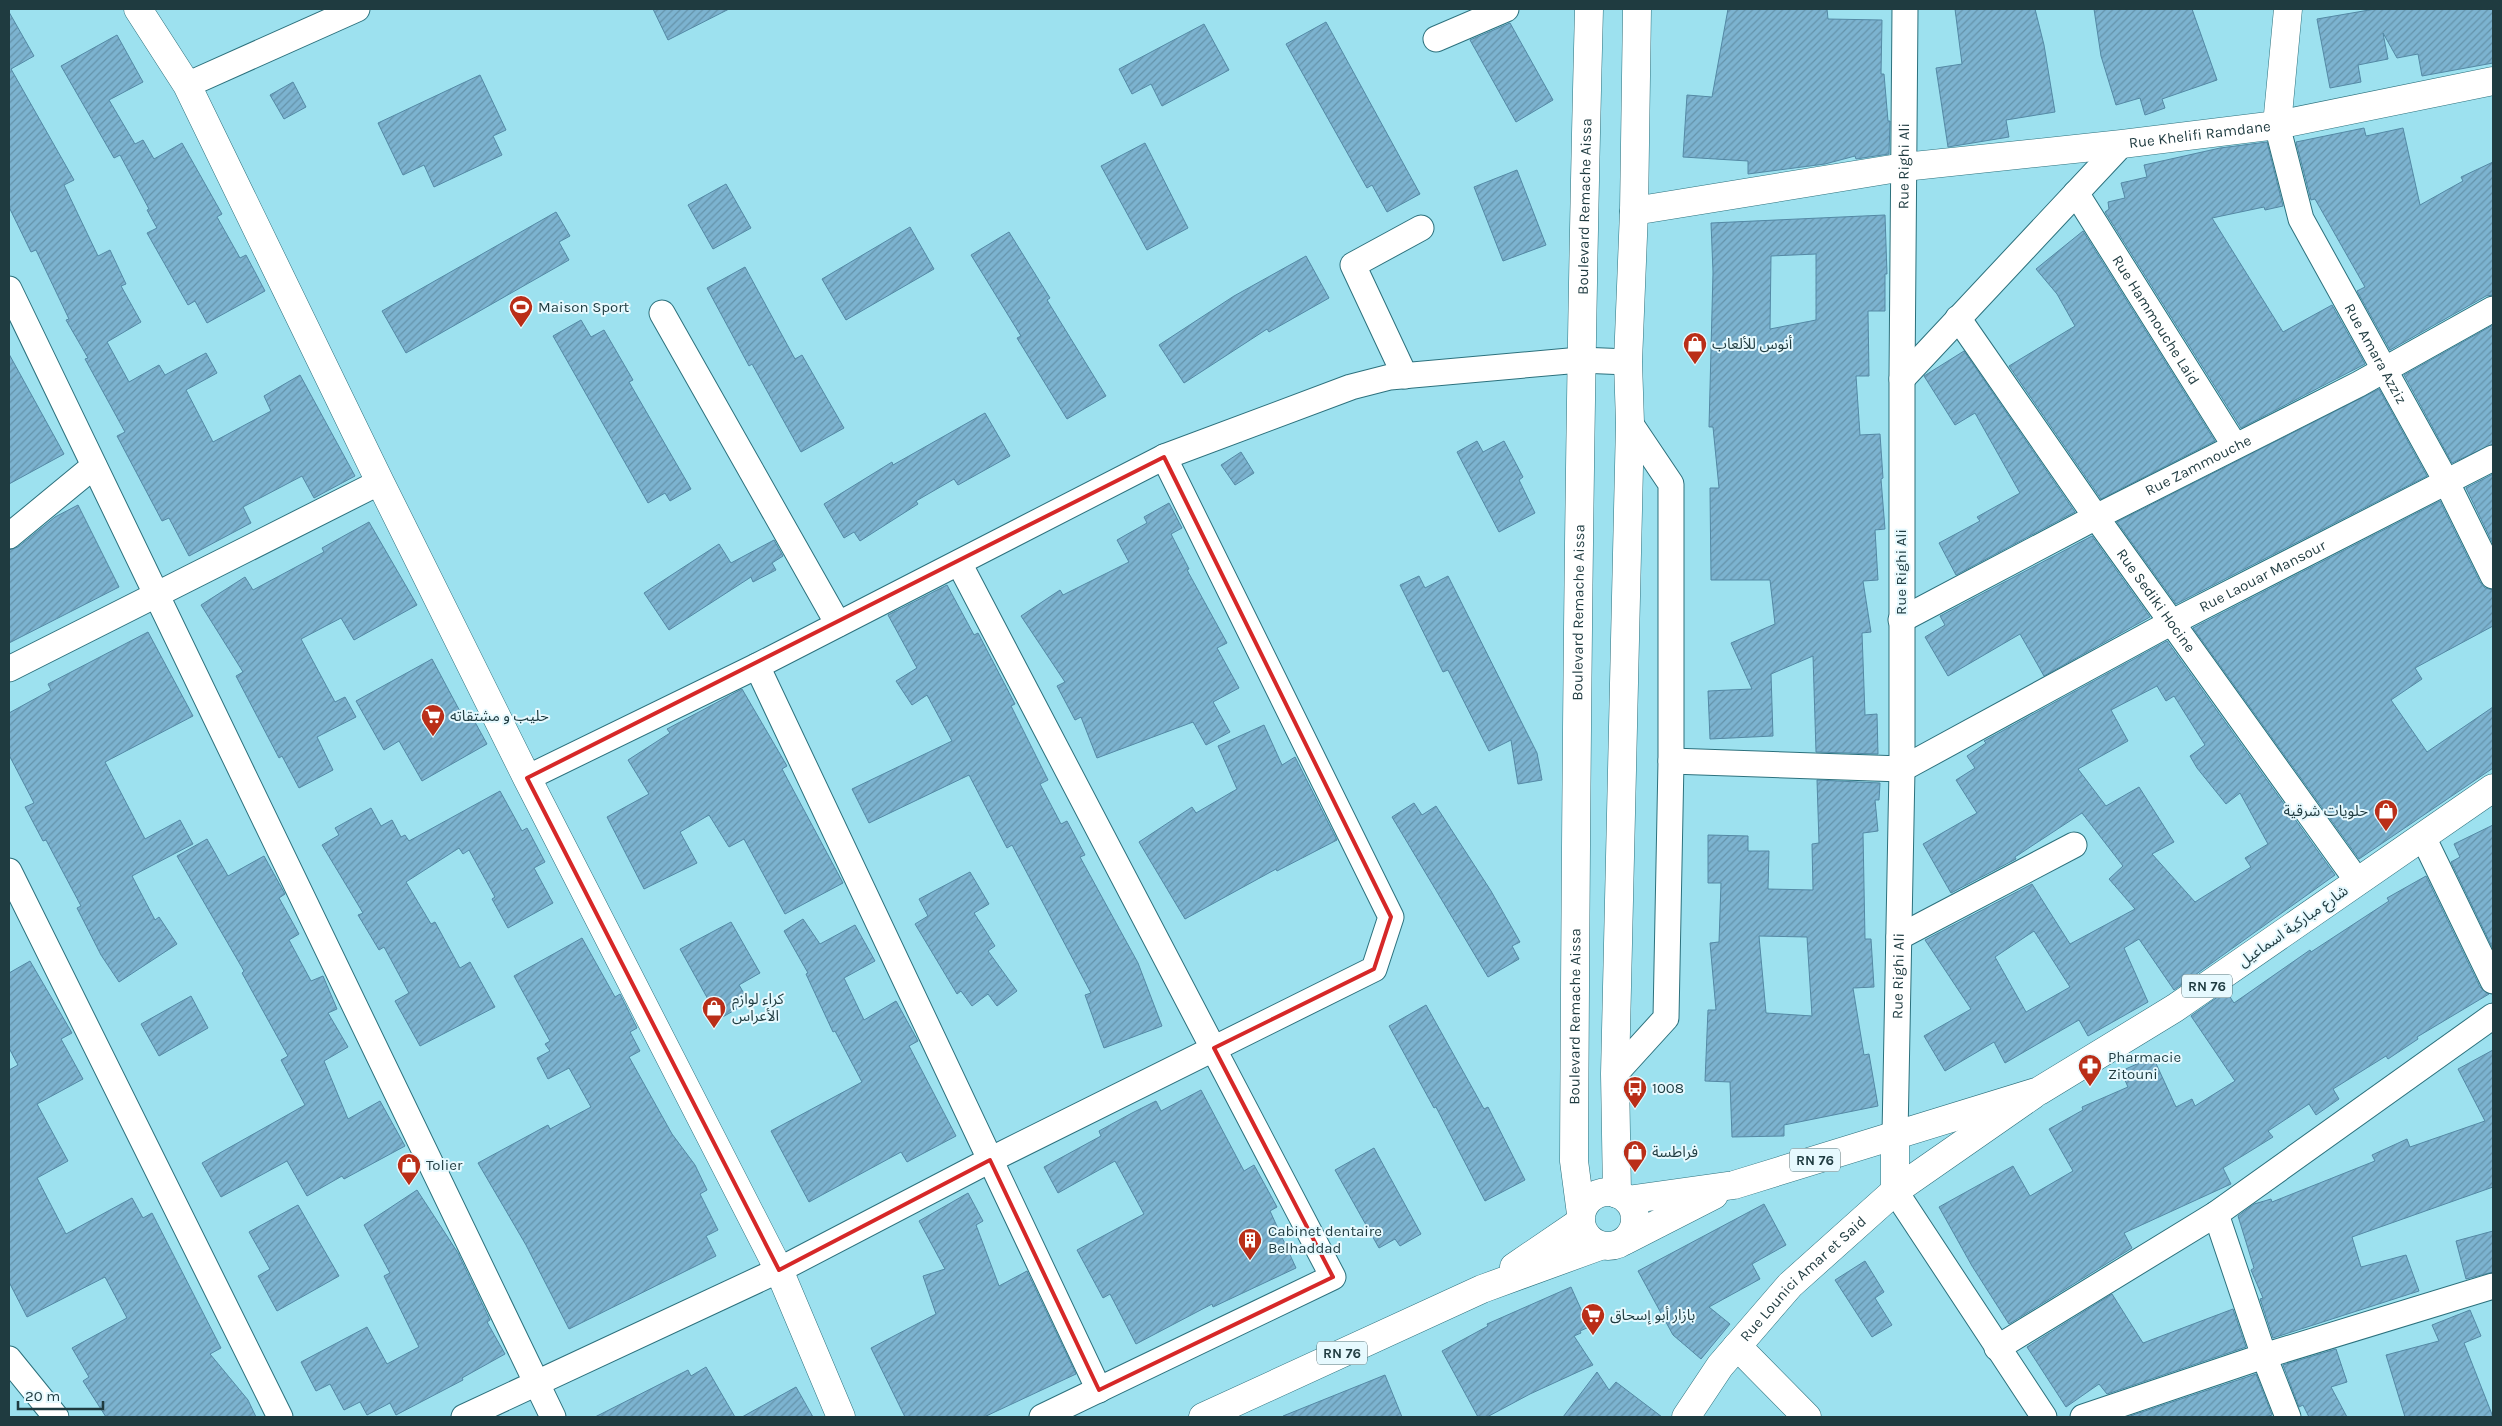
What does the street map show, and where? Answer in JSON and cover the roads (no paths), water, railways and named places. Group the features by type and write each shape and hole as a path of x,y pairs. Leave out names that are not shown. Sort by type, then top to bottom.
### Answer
{"main road":[{"path":"138,9 187,85 380,482 528,778 779,1270 841,1417"},
{"name":"Boulevard Remache Aissa","path":"1580,1218 1574,1161 1580,360 1589,9"},
{"path":"1622,1197 1604,1192 1596,1195 1583,1206 1580,1218 1587,1237 1600,1246 1618,1245 1626,1240 1635,1225 1635,1216 1622,1197 1615,1074 1630,423 1628,362 1634,211 1637,9"},
{"path":"2277,125 2288,9"},
{"name":"Rue Khelifi Ramdane","path":"1634,211 1904,167 2122,144 2277,125 2493,81"},
{"name":"شارع مباركية اسماعيل","path":"1896,1135 2039,1091 2175,1008 2493,788"},
{"name":"Rue Lounici Amar et Said","path":"1686,1417 1720,1366 1790,1285 1895,1191 2039,1091"},
{"path":"1895,1191 1896,1135"},
{"name":"RN 76","path":"1626,1240 1734,1185 1896,1135"},
{"name":"RN 76","path":"1622,1197 1734,1185"},
{"name":"RN 76","path":"1482,1289 1580,1218"},
{"name":"RN 76","path":"1203,1417 1482,1289 1600,1246"},
{"path":"1737,1346 1807,1417"}],"street":[{"path":"187,85 357,9"},
{"path":"1436,39 1506,9"},
{"name":"Rue Righi Ali","path":"1896,1135 1902,769 1901,620 1905,9"},
{"name":"Rue Amara Azziz","path":"2277,125 2301,219 2446,482 2493,576"},
{"path":"1902,379 2122,144"},
{"name":"Rue Hammouche Laid","path":"2076,193 2235,446"},
{"path":"1405,376 1353,265 1421,228"},
{"path":"9,290 553,1417"},
{"name":"Rue Zammouche","path":"1901,620 2096,517 2385,369 2493,309"},
{"path":"662,313 838,624"},
{"name":"Rue Sediki Hocine","path":"1958,318 2096,517 2358,882"},
{"path":"528,778 756,666 1164,457 1351,387 1390,377 1580,360 1628,362"},
{"path":"1615,1074 1666,1018 1671,761 1671,484 1630,423"},
{"path":"464,1417 779,1270 990,1160 1374,969 1391,917 1164,457"},
{"name":"Rue Laouar Mansour","path":"1902,769 2172,622 2493,458"},
{"path":"9,536 94,466"},
{"path":"9,669 380,482"},
{"path":"959,563 1333,1277 1042,1417"},
{"path":"756,666 1099,1390"},
{"path":"1671,761 1902,769"},
{"path":"2423,837 2493,980"},
{"path":"1899,937 2074,845"},
{"path":"9,871 280,1417"},
{"path":"1997,1348 2216,1214 2493,1016"},
{"path":"1895,1191 2044,1417"},
{"path":"2216,1214 2264,1356 2288,1417"},
{"path":"2083,1417 2264,1356 2493,1286"},
{"path":"9,1359 56,1417"}],"place":[{"name":"Maison Sport","path":"521,328"},
{"name":"أنوس للألعاب","path":"1695,365"},
{"name":"حليب و مشتقاته","path":"433,737"},
{"name":"حلويات شرقية","path":"2386,832"},
{"name":"كراء لوازم الأعراس","path":"714,1029"},
{"name":"Pharmacie Zitouni","path":"2090,1087"},
{"name":"1008","path":"1635,1109"},
{"name":"فراطسة","path":"1635,1173"},
{"name":"Tolier","path":"409,1186"},
{"name":"Cabinet dentaire Belhaddad","path":"1250,1261"},
{"name":"بازار أبو إسحاق","path":"1593,1336"}]}
